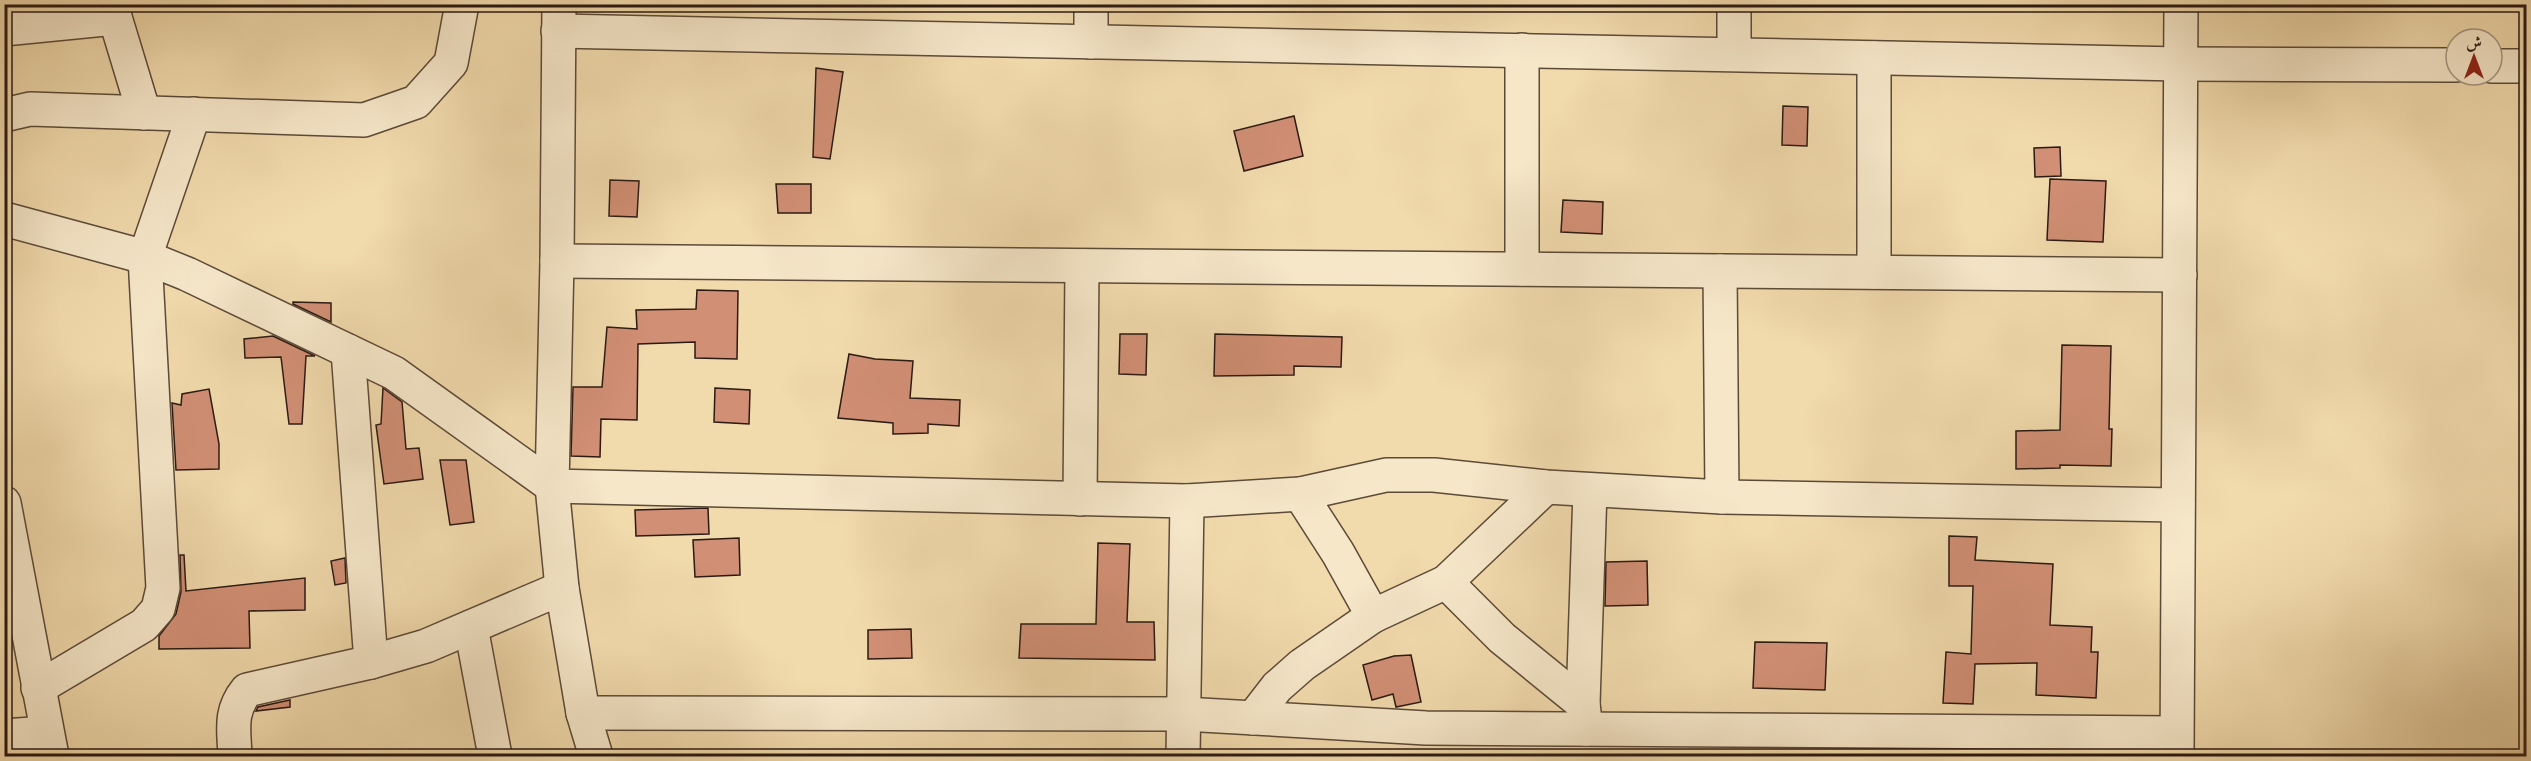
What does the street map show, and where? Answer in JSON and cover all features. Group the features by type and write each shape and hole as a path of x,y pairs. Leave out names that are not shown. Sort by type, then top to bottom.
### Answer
{"street":[{"path":"4,115 30,109 364,120 416,102 451,63 462,4"},
{"path":"1091,4 1091,42"},
{"path":"1734,4 1734,54"},
{"path":"583,713 1184,714 1426,728 1585,717 2177,745 2181,4"},
{"path":"4,29 113,11 144,113"},
{"path":"597,756 583,713 562,588 552,486 557,261 558,18 1091,42 2181,64 2444,65"},
{"path":"1522,50 1522,269"},
{"path":"1874,58 1874,272"},
{"path":"2504,66 2526,66"},
{"path":"38,688 144,626 158,609 163,588 145,257 194,114"},
{"path":"4,219 145,257 187,274 394,373 552,486 1187,501 1300,494 1386,476 1434,476 1546,487 1722,497 2178,505"},
{"path":"557,261 2180,275"},
{"path":"1080,499 1082,266"},
{"path":"1720,271 1722,497"},
{"path":"348,351 371,662"},
{"path":"1252,718 1277,687 1302,665 1373,616 1446,582 1546,487"},
{"path":"1585,717 1590,490"},
{"path":"1300,494 1338,553 1373,616"},
{"path":"1183,756 1187,501"},
{"path":"4,503 49,745 4,736"},
{"path":"1446,582 1585,717"},
{"path":"234,756 234,714 238,702 247,690 371,662 426,646 562,588"},
{"path":"471,627 495,756"}],"building":[{"path":"816,68 843,72 830,159 813,157"},
{"path":"1783,106 1808,107 1807,146 1782,145"},
{"path":"1294,116 1303,156 1244,171 1234,131"},
{"path":"2060,147 2061,176 2035,177 2034,148"},
{"path":"2050,179 2106,181 2103,242 2047,240"},
{"path":"610,180 639,181 637,217 609,216"},
{"path":"776,184 811,184 811,213 778,213"},
{"path":"1563,200 1603,202 1602,234 1561,232"},
{"path":"697,290 738,291 737,359 695,358 695,342 638,344 637,420 601,419 600,457 571,456 573,387 602,387 607,327 637,329 636,310 696,309"},
{"path":"293,302 331,303 331,322 293,304"},
{"path":"1120,334 1147,334 1146,375 1119,374"},
{"path":"1215,334 1342,337 1341,367 1294,366 1294,375 1214,376"},
{"path":"273,336 315,356 306,356 302,424 289,424 281,357 245,358 244,339"},
{"path":"2062,345 2111,346 2109,429 2112,429 2111,466 2060,465 2060,468 2016,469 2016,431 2060,430"},
{"path":"849,354 875,359 913,361 910,398 960,400 959,426 928,424 928,433 893,434 893,423 838,418"},
{"path":"383,388 402,402 406,449 419,448 423,479 384,484 376,425 381,424"},
{"path":"715,388 750,390 749,424 714,422"},
{"path":"209,389 219,444 219,469 176,470 172,403 181,405 182,394"},
{"path":"440,460 466,460 474,522 450,525"},
{"path":"708,508 709,534 636,536 635,510"},
{"path":"1949,536 1977,537 1975,560 2053,564 2050,625 2092,627 2091,652 2098,652 2096,698 2036,695 2037,663 1975,664 1973,704 1943,703 1946,652 1971,654 1973,586 1949,586"},
{"path":"739,538 740,575 695,577 693,540"},
{"path":"1098,543 1130,544 1127,622 1154,622 1155,660 1019,658 1021,624 1096,624"},
{"path":"180,555 184,555 186,591 305,578 305,610 249,611 250,648 159,649 159,636 176,614 181,592"},
{"path":"345,558 346,583 335,585 331,561"},
{"path":"1647,561 1648,605 1605,606 1606,562"},
{"path":"911,629 912,658 868,659 868,630"},
{"path":"1755,642 1827,643 1825,690 1753,688"},
{"path":"1411,655 1421,702 1396,707 1393,694 1372,700 1363,665 1394,656"},
{"path":"290,700 290,707 256,711 258,707"}]}
